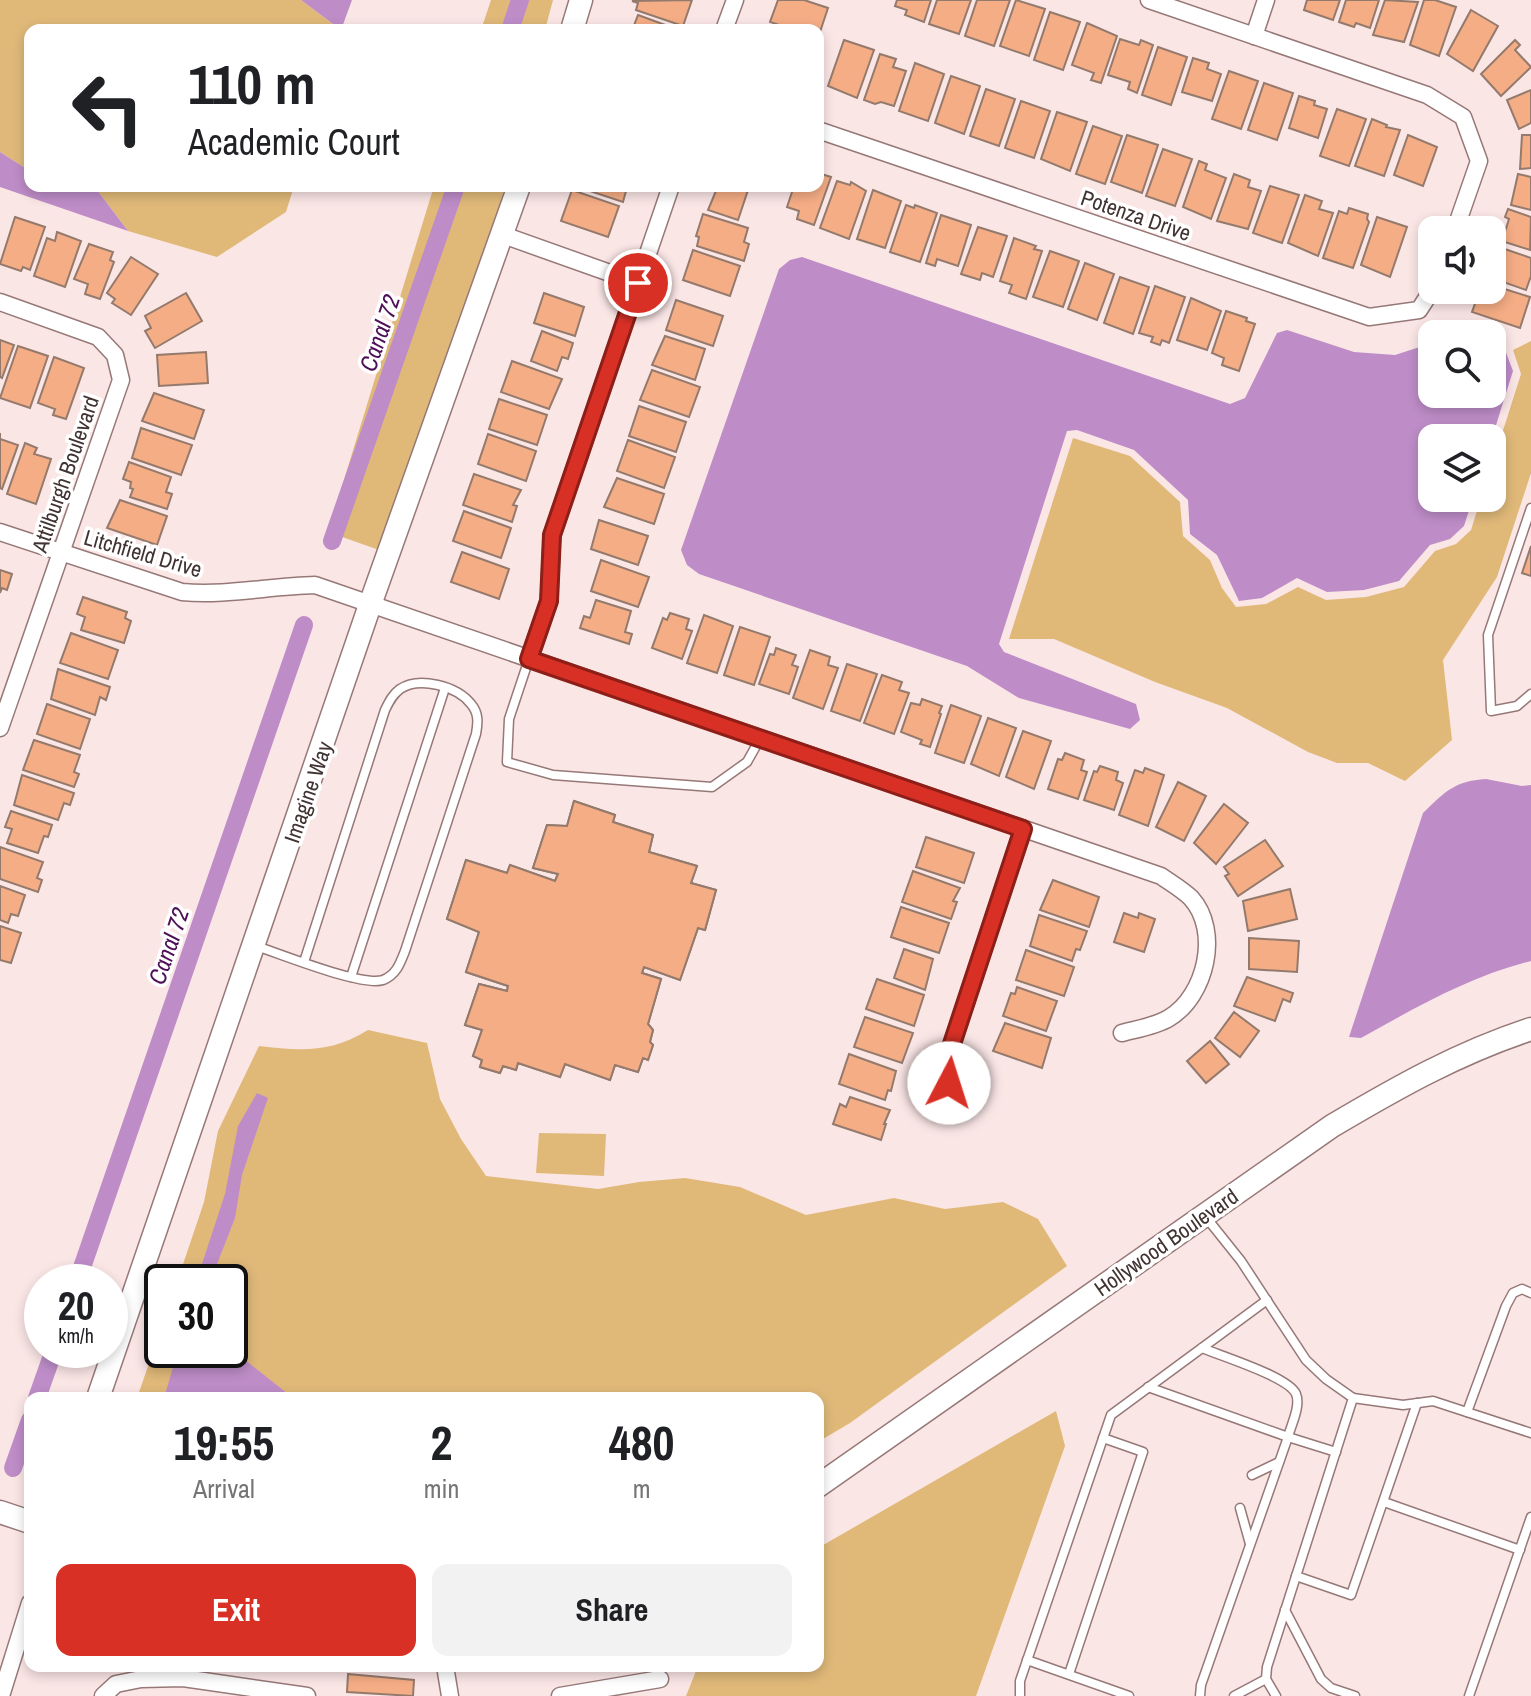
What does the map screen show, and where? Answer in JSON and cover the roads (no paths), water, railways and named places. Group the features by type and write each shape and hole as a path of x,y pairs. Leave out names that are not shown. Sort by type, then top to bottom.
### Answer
{"street":[{"path":"574,24 581,0"},
{"path":"726,24 735,0"},
{"path":"1149,0 1427,95 1463,117 1479,161 1460,216"},
{"path":"1254,36 1266,0"},
{"name":"Potenza Drive","path":"824,132 1369,317 1419,310 1423,304"},
{"name":"Imagine Way","path":"100,1392 371,602 517,192"},
{"path":"529,659 549,601 552,535 669,192"},
{"path":"503,235 638,283"},
{"name":"Attilburgh Boulevard","path":"0,302 98,337 115,355 121,380 0,728"},
{"name":"Litchfield Drive","path":"0,532 182,592 210,594 269,586 315,585 1161,876 1192,899 1205,927 1207,961 1195,992 1170,1018 1122,1033"},
{"path":"952,1112 946,1062 1023,829"},
{"name":"Hollywood Boulevard","path":"824,1482 1332,1126 1415,1076 1531,1029"},
{"path":"0,1512 24,1520"},
{"path":"1,1696 24,1622"},
{"path":"446,1672 450,1696"},
{"path":"103,1696 116,1684 141,1679 183,1678 307,1696"},
{"path":"560,1696 660,1679"}],"lane":[{"path":"1531,508 1488,635 1491,711 1517,706 1531,694"},
{"path":"529,659 509,719 507,762 553,775 712,787 747,762 760,739"},
{"path":"255,946 304,962 364,981 384,980 394,974 476,734 477,716 471,703 445,688 418,683 407,685 391,698 304,962"},
{"path":"351,977 445,688"},
{"path":"1205,1215 1241,1261 1306,1360 1353,1398 1385,1404 1433,1401 1531,1433"},
{"path":"1467,1412 1513,1293 1522,1289 1531,1293"},
{"path":"1020,1696 1020,1681 1111,1415 1267,1300"},
{"path":"1200,1696 1201,1685 1297,1405 1296,1394 1286,1382 1202,1348"},
{"path":"1148,1387 1336,1452"},
{"path":"1276,1696 1266,1679 1267,1667 1353,1398"},
{"path":"1296,1576 1351,1595 1417,1403"},
{"path":"1069,1674 1143,1452 1103,1438"},
{"path":"1252,1475 1279,1462"},
{"path":"1384,1502 1520,1550"},
{"path":"1240,1508 1250,1544"},
{"path":"1469,1696 1531,1517"},
{"path":"1285,1610 1321,1679 1331,1688 1355,1696"},
{"path":"1027,1660 1129,1696"},
{"path":"1234,1696 1266,1679"}],"waterway":[{"name":"Canal 72","path":"512,24 520,0"},
{"name":"Canal 72","path":"332,541 454,192"},
{"name":"Canal 72","path":"83,1264 304,625"},
{"name":"Canal 72","path":"39,1392 48,1368"},
{"name":"Canal 72","path":"13,1468 24,1437"}]}
